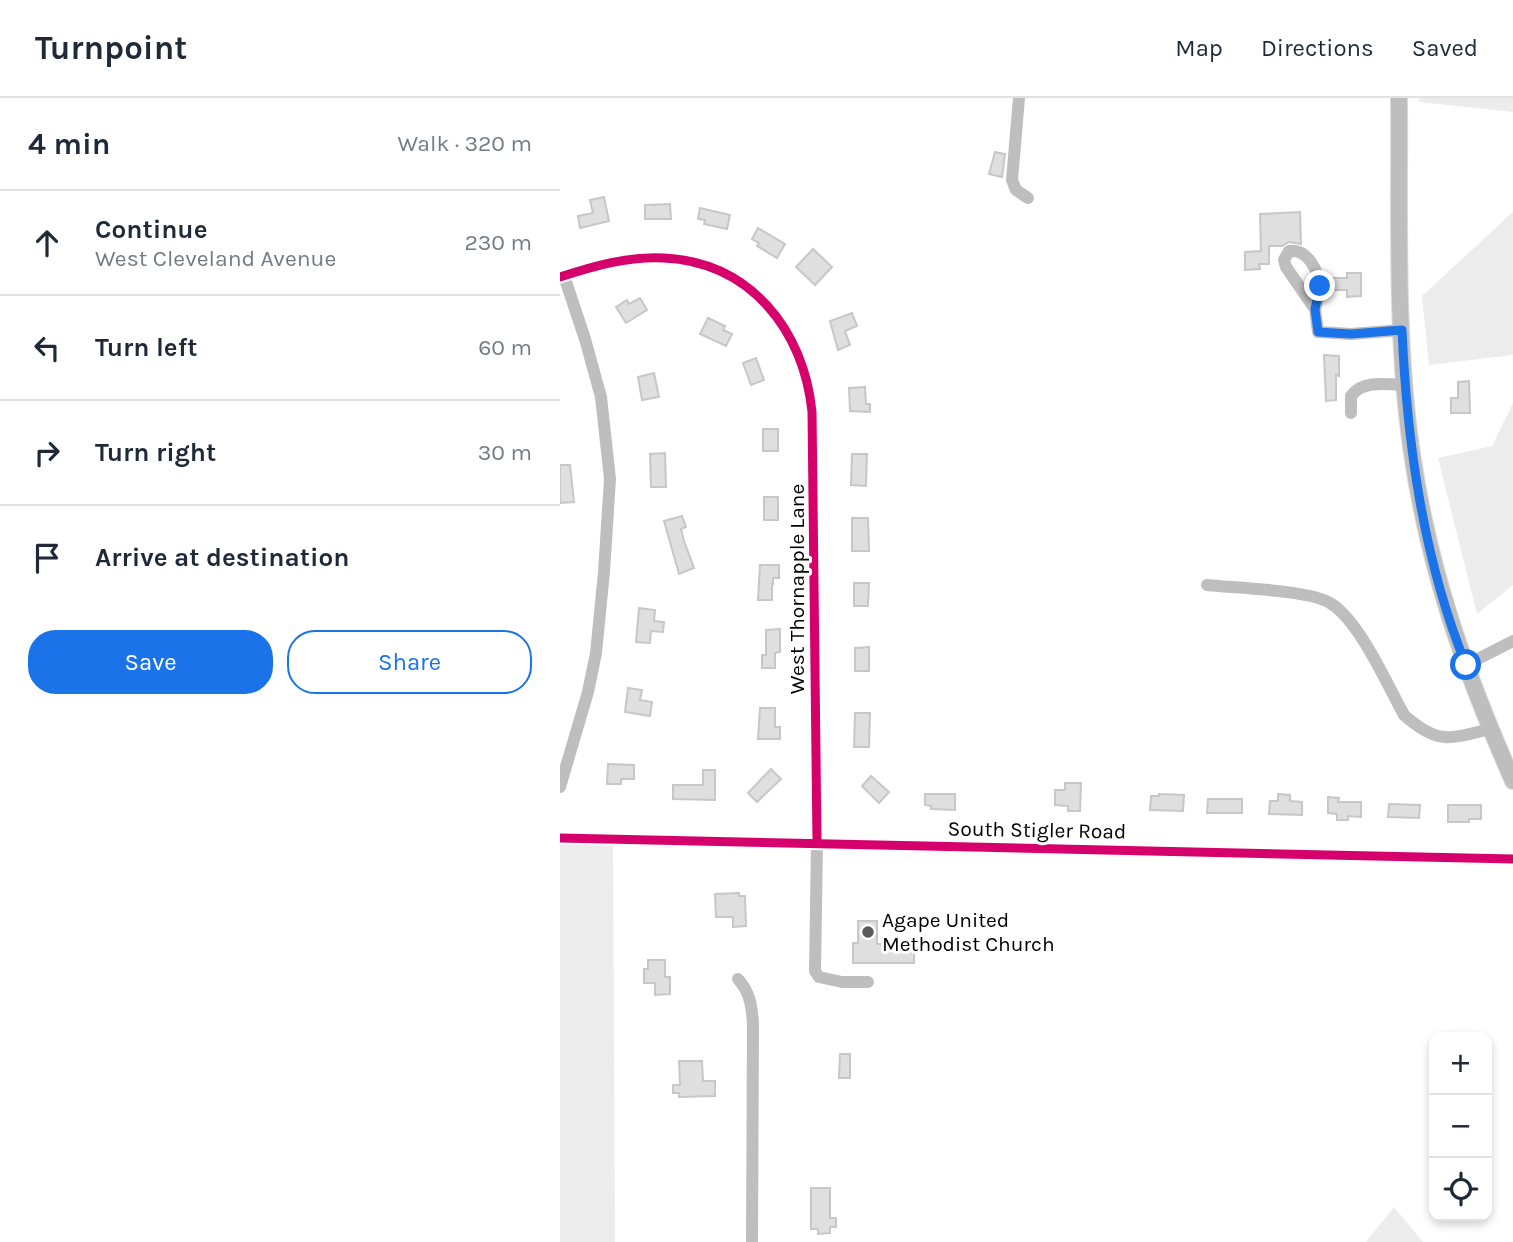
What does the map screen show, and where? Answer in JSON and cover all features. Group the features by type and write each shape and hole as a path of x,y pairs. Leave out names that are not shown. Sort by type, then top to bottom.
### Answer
{"main road":[{"path":"1399,98 1402,330 1413,460 1432,556 1455,638 1513,780"}],"street":[{"path":"1019,98 1012,180 1016,190 1028,198"},
{"name":"West Thornapple Lane","path":"562,276 636,258 676,259 701,264 725,274 755,293 778,318 792,339 806,373 813,412 817,844 815,971 819,977 828,980 868,982"},
{"path":"560,787 588,692 596,653 610,479 599,388 562,276"},
{"path":"1315,309 1318,332 1351,334 1402,330"},
{"path":"1351,413 1351,396 1357,389 1374,384 1405,385"},
{"path":"1207,584 1309,595 1329,602 1349,617 1404,715 1418,727 1438,737 1461,736 1490,729"},
{"path":"1466,665 1513,641"},
{"name":"South Stigler Road","path":"560,838 1513,859"},
{"path":"738,979 751,1002 753,1024 752,1242"}],"shaded area":[{"path":"1419,98 1513,98 1513,112 1419,102"},
{"path":"1513,212 1513,355 1429,365 1422,296"},
{"path":"1513,403 1513,585 1477,614 1438,458 1492,446"},
{"path":"560,843 613,845 615,1242 560,1242"},
{"path":"1394,1207 1423,1242 1366,1242"}],"building":[{"path":"995,152 1005,154 1002,177 989,174"},
{"path":"604,197 609,221 580,228 578,216 593,213 590,200"},
{"path":"670,204 671,219 645,219 645,205"},
{"path":"700,208 730,215 727,229 704,224 705,220 698,219"},
{"path":"1300,212 1301,244 1289,242 1282,246 1269,246 1269,264 1259,264 1260,269 1245,270 1245,252 1261,251 1260,214"},
{"path":"758,228 785,244 777,258 757,246 759,243 752,239"},
{"path":"813,249 832,267 815,285 796,267"},
{"path":"1347,273 1361,273 1361,296 1347,297 1347,290 1328,290 1327,278 1347,278"},
{"path":"640,298 647,310 626,323 616,307 627,300 629,304"},
{"path":"852,313 857,326 845,331 850,345 838,350 830,321"},
{"path":"708,318 725,326 723,330 732,334 726,346 700,334"},
{"path":"1324,355 1339,356 1336,400 1326,401"},
{"path":"756,358 764,380 751,385 743,363"},
{"path":"654,373 659,397 642,400 638,377"},
{"path":"1469,381 1470,413 1451,413 1451,398 1458,398 1458,382"},
{"path":"865,387 866,404 870,404 870,412 850,411 849,388"},
{"path":"763,429 778,429 778,451 763,451"},
{"path":"665,453 666,487 651,487 650,454"},
{"path":"852,454 867,454 866,486 851,485"},
{"path":"560,465 570,465 574,502 560,503"},
{"path":"764,497 778,497 778,520 764,520"},
{"path":"682,516 686,527 681,529 694,568 679,574 664,521"},
{"path":"852,518 868,518 869,551 852,551"},
{"path":"760,565 779,565 779,578 773,578 772,600 758,600"},
{"path":"854,583 869,583 868,606 854,606"},
{"path":"639,608 655,610 654,621 664,622 663,632 651,631 650,643 636,642"},
{"path":"780,629 780,652 775,653 775,668 762,668 762,655 766,655 766,630"},
{"path":"869,647 869,671 855,671 855,648"},
{"path":"628,688 642,690 640,700 652,702 650,716 625,712"},
{"path":"760,708 775,708 775,727 780,727 780,739 758,739"},
{"path":"855,713 870,713 869,747 854,747"},
{"path":"608,764 634,765 634,779 621,779 621,784 607,784"},
{"path":"771,769 781,779 757,802 748,793"},
{"path":"703,770 715,770 715,800 673,799 673,785 703,785"},
{"path":"871,776 889,792 879,803 862,786"},
{"path":"1065,783 1081,783 1080,811 1068,811 1068,806 1055,805 1055,790 1065,790"},
{"path":"925,794 955,794 955,810 931,809 931,806 925,805"},
{"path":"1278,794 1290,795 1290,801 1302,802 1302,815 1269,814 1270,801 1278,801"},
{"path":"1184,795 1183,811 1150,810 1151,796"},
{"path":"1328,797 1339,798 1338,802 1361,802 1361,817 1348,816 1348,820 1337,820 1337,814 1328,813"},
{"path":"1208,799 1242,799 1242,813 1207,813"},
{"path":"1389,804 1420,805 1419,818 1388,817"},
{"path":"1448,805 1481,805 1481,819 1448,822"},
{"path":"739,893 739,896 745,896 746,926 733,927 733,917 716,917 715,894"},
{"name":"Agape United Methodist Church","path":"858,921 877,921 877,944 914,944 914,963 853,963 853,943 858,943"},
{"path":"648,960 665,960 665,977 670,977 670,994 655,995 655,983 644,983 644,969 648,969"},
{"path":"840,1054 850,1054 850,1078 839,1078"},
{"path":"679,1061 702,1061 703,1081 715,1081 715,1096 679,1097 679,1093 673,1093 673,1085 680,1085"},
{"path":"811,1188 830,1188 830,1218 836,1218 836,1227 830,1227 830,1233 818,1234 818,1229 811,1229"}],"cycle path":[{"path":"560,277 624,260 664,258 695,262 723,272 747,287 768,306 785,329 798,354 807,382 812,412 817,843"},
{"path":"560,838 1513,859"}],"place":[{"name":"Agape United Methodist Church","path":"868,932"}],"route":[{"path":"1320,286 1315,309 1318,332 1375,334 1402,330 1411,448 1422,509 1437,578 1466,665"}]}
